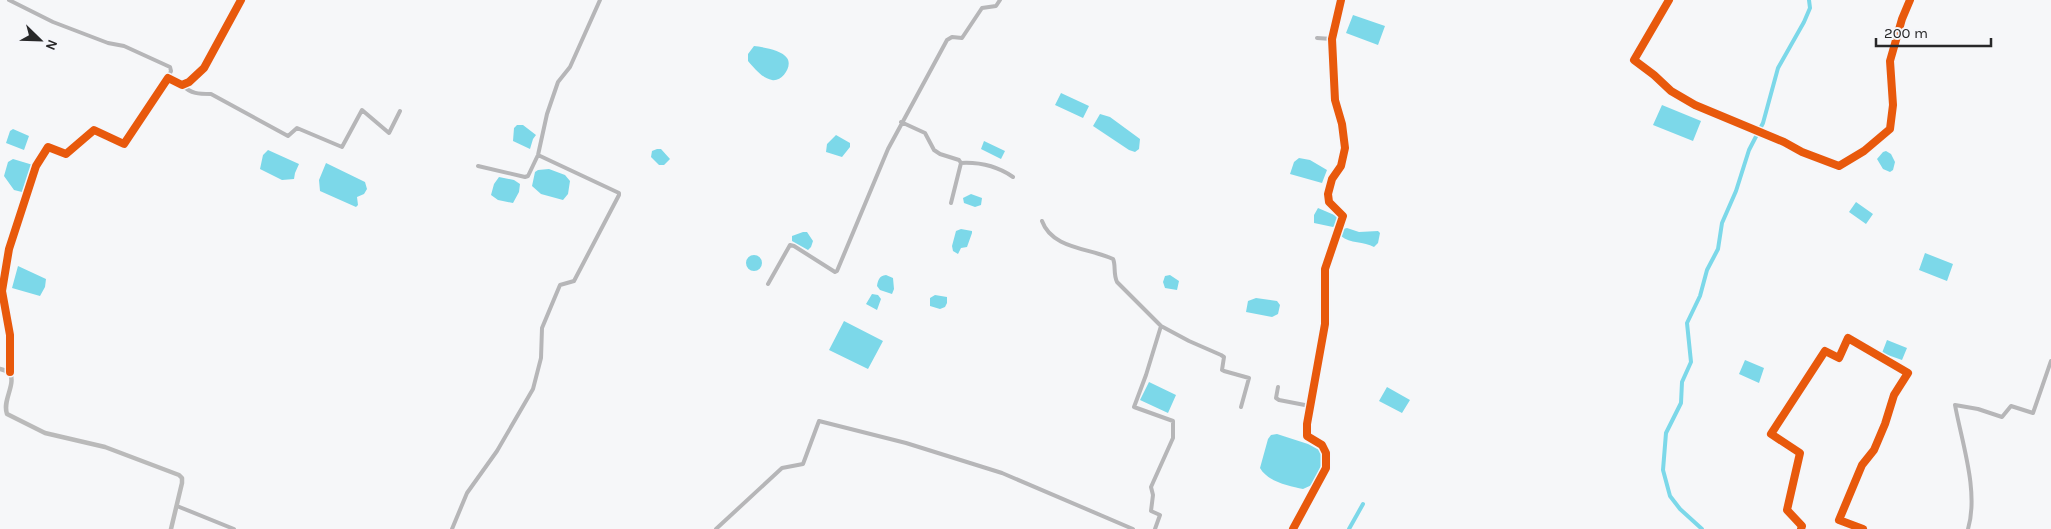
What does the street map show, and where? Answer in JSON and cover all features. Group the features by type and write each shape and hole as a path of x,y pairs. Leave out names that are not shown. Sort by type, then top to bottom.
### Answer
{"main road":[{"path":"0,369 10,372 12,377 5,407 7,414 45,433 105,447 179,475 182,478 182,483 171,529"}],"street":[{"path":"9,0 53,22 148,56 170,67 172,71 124,144 94,130 66,154 48,147 36,166 10,249 2,291 10,335 10,372"},
{"path":"182,85 189,82 204,68 241,0"},
{"path":"478,166 525,177 528,176 538,155 547,114 558,82 570,67 600,0"},
{"path":"768,284 790,245 835,272 837,271 871,184 901,122 947,40 952,37 962,38 982,8 996,6 1000,0"},
{"path":"1293,529 1326,468 1326,453 1322,445 1307,436 1307,424 1326,324 1325,269 1343,216 1329,202 1328,194 1332,179 1340,166 1345,148 1342,124 1335,100 1332,39 1341,0"},
{"path":"1669,0 1634,60 1654,74 1671,91 1695,105 1764,133 1802,152 1839,166 1864,151 1890,129 1894,105 1890,60 1902,19 1910,0"},
{"path":"1317,38 1332,39"},
{"path":"168,78 197,94 211,94 288,136 297,128 342,147 362,110 390,133 400,110"},
{"path":"901,122 925,133 934,150 959,160 961,163 972,162 995,166 1014,177"},
{"path":"452,529 467,493 497,451 533,389 541,358 542,328 560,285 574,281 619,195 619,193 538,155"},
{"path":"951,203 961,163"},
{"path":"1042,222 1050,235 1074,247 1113,259 1115,261 1114,274 1117,282 1161,326 1189,341 1221,354 1224,357 1222,370 1249,378 1241,407"},
{"path":"1155,529 1160,516 1151,511 1153,495 1151,486 1173,438 1173,421 1134,407 1161,326"},
{"path":"1801,529 1802,526 1787,510 1800,453 1771,434 1825,351 1839,358 1848,338 1908,373 1894,395 1874,450 1862,465 1839,520 1863,529"},
{"path":"1968,529 1972,518 1973,495 1954,405 1978,409 2002,417 2011,406 2033,413 2051,361"},
{"path":"1278,387 1276,398 1279,400 1310,406"},
{"path":"716,529 782,468 803,464 819,421 906,443 1002,472 1133,529"},
{"path":"177,506 234,529"}],"water":[{"path":"1353,15 1385,26 1378,45 1346,33"},
{"path":"754,46 772,49 785,55 789,65 786,73 776,80 765,78 748,61 748,54"},
{"path":"1061,93 1089,106 1083,118 1055,105"},
{"path":"1662,105 1701,121 1693,141 1653,125"},
{"path":"1100,114 1110,117 1140,139 1139,149 1135,152 1129,150 1093,126"},
{"path":"517,125 523,125 536,135 530,149 513,141 514,128"},
{"path":"13,129 29,136 24,150 6,143 10,131"},
{"path":"836,135 850,143 850,147 842,157 826,152 827,144"},
{"path":"984,141 1005,151 1001,159 981,149"},
{"path":"661,149 670,159 664,165 659,165 651,157 652,151"},
{"path":"268,150 299,164 294,179 282,180 260,169 263,155"},
{"path":"1886,151 1891,154 1895,162 1893,170 1890,172 1883,169 1877,159"},
{"path":"1299,158 1310,160 1327,170 1322,183 1290,174 1294,162"},
{"path":"13,159 33,165 22,192 14,190 4,176 8,162"},
{"path":"326,163 365,182 367,189 364,194 357,197 358,205 356,207 320,191 319,180"},
{"path":"549,169 565,175 570,181 568,194 563,200 541,194 532,186 535,172"},
{"path":"499,177 514,180 520,184 519,192 513,203 498,200 491,195 494,184"},
{"path":"971,194 982,198 981,205 975,207 964,203 963,198"},
{"path":"1856,202 1873,214 1866,224 1849,212"},
{"path":"1318,208 1339,217 1337,225 1333,227 1314,223 1314,215"},
{"path":"1347,228 1359,232 1378,231 1380,233 1378,243 1374,247 1345,239 1341,236 1343,229"},
{"path":"961,229 972,231 972,233 967,247 961,248 958,254 953,251 952,246 956,231"},
{"path":"807,232 813,241 808,250 792,241 792,236"},
{"path":"1925,253 1953,264 1947,281 1919,270"},
{"path":"754,255 760,257 762,263 760,269 754,271 748,269 746,263 748,257"},
{"path":"18,266 46,279 45,287 40,296 12,288"},
{"path":"886,275 893,278 894,289 892,294 880,290 877,286 879,279"},
{"path":"1170,275 1179,281 1177,290 1165,288 1163,282 1165,276"},
{"path":"872,294 878,295 881,299 877,310 866,304"},
{"path":"935,295 947,297 945,307 940,309 930,306 930,298"},
{"path":"1256,298 1277,301 1280,305 1278,314 1272,317 1246,312 1248,301"},
{"path":"844,321 883,341 868,369 829,350"},
{"path":"1887,340 1907,348 1902,360 1882,353"},
{"path":"1745,360 1764,368 1759,383 1739,374"},
{"path":"1149,382 1176,395 1168,413 1140,400"},
{"path":"1387,387 1410,400 1402,413 1379,401"},
{"path":"1277,434 1308,444 1321,451 1321,466 1314,484 1303,489 1285,485 1268,477 1260,468 1268,439 1271,435"}],"waterway":[{"path":"1702,529 1680,509 1670,496 1663,470 1666,433 1681,403 1682,382 1691,362 1687,323 1700,296 1707,270 1718,249 1722,223 1736,191 1749,150 1763,123 1778,68 1804,22 1810,8 1809,0"},
{"path":"1349,529 1363,504"}],"cycle path":[{"path":"10,372 10,335 2,291 9,249 36,166 48,147 66,154 94,130 124,144 168,78 182,85 189,82 204,68 241,0"},
{"path":"1293,529 1326,468 1326,453 1322,445 1307,436 1307,424 1325,324 1325,269 1343,216 1329,202 1328,194 1332,179 1341,166 1345,148 1342,124 1335,100 1332,39 1341,0"},
{"path":"1669,0 1634,60 1671,91 1695,105 1784,142 1802,152 1839,166 1864,151 1890,129 1893,105 1890,61 1902,19 1910,0"},
{"path":"1801,529 1802,526 1787,510 1800,453 1771,434 1825,351 1839,358 1848,338 1908,373 1894,395 1874,450 1862,465 1839,520 1863,529"}]}
